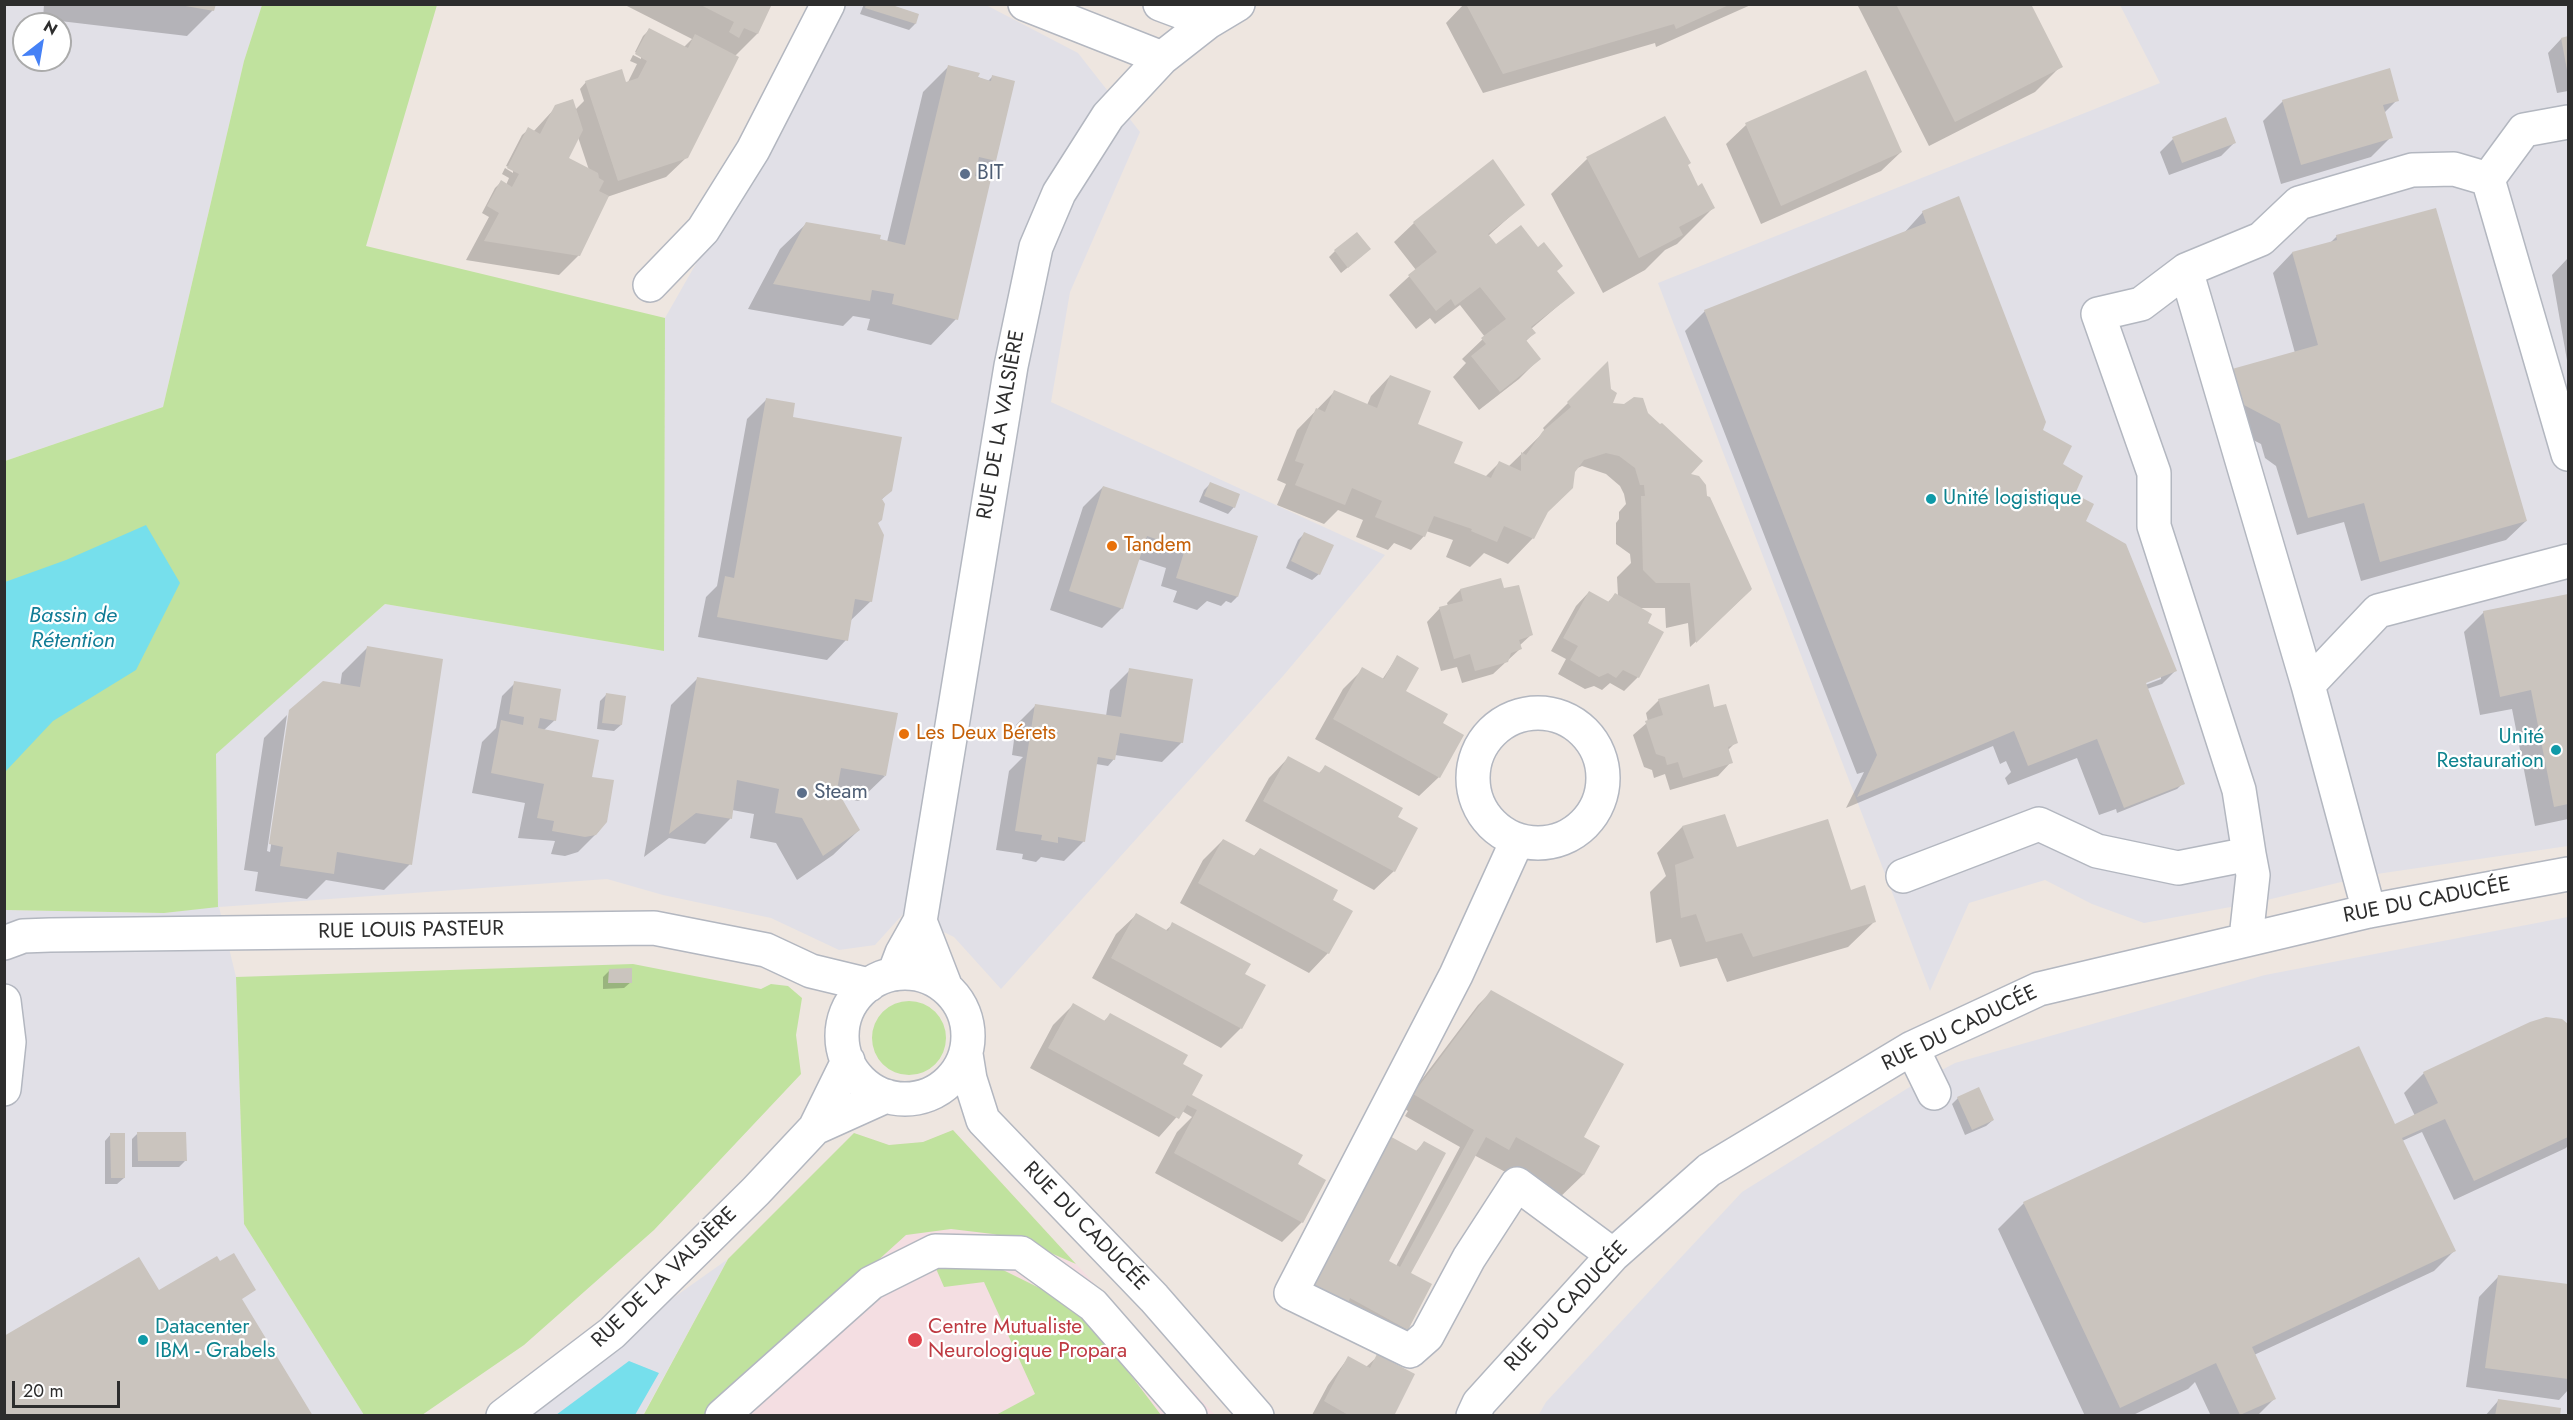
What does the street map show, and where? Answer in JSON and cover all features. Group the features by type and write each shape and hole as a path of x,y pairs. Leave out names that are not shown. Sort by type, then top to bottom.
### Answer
{"street":[{"path":"650,285 704,230 753,150 828,4"},
{"path":"1025,4 1162,58"},
{"path":"1160,4 1208,22"},
{"name":"RUE DE LA VALSIÈRE","path":"881,979 902,953 920,921 1011,366 1036,247 1059,193 1108,116 1162,58 1208,22 1238,4"},
{"path":"2488,179 2524,130 2568,122"},
{"path":"2246,938 2253,875 2239,790 2154,526 2154,473 2098,314 2141,304 2186,270 2261,239 2299,203 2412,170 2454,169 2488,179"},
{"path":"2488,179 2568,454"},
{"path":"2186,270 2308,685 2368,910"},
{"path":"2308,685 2378,611 2568,561"},
{"path":"1903,876 2039,824 2097,851 2178,868 2249,854"},
{"path":"1517,841 1456,975 1292,1293 1410,1351 1427,1336 1469,1258 1517,1184 1613,1255"},
{"name":"RUE DU CADUCÉE","path":"1473,1416 1479,1403 1613,1255 1709,1170 1912,1048 2040,989 2368,910 2568,874"},
{"path":"920,921 946,988"},
{"name":"RUE LOUIS PASTEUR","path":"4,943 23,936 50,935 654,928 766,950 812,971 881,979"},
{"path":"812,971 827,1000 845,1052 857,1076 870,1088 886,1096 902,1099 918,1098 948,1083 959,1069 966,1054 968,1036 966,1018 958,1002 946,988 931,978 912,974 881,979 857,996 848,1010 843,1026 845,1052"},
{"path":"4,1001 9,1042 4,1089"},
{"path":"1912,1048 1934,1093"},
{"name":"RUE DE LA VALSIÈRE","path":"503,1416 612,1333 756,1191 815,1128 845,1052"},
{"name":"RUE DU CADUCÉE","path":"966,1054 970,1079 983,1120 1154,1299 1257,1416"},
{"name":"RUE DE LA VALSIÈRE","path":"815,1128 886,1096"},
{"name":"RUE DU CADUCÉE","path":"918,1098 983,1120"},
{"path":"722,1416 871,1283 935,1251 1021,1254 1093,1305 1190,1416"}],"shaded area":[{"path":"4,5 262,5 244,61 163,407 5,461"},
{"path":"843,5 986,5 1078,53 1140,132 1070,292 1051,402 1385,555 1283,676 1001,989 954,937 904,913 875,945 839,950 771,918 663,895 607,879 219,907 236,977 244,1224 364,1415 5,1416 5,910 164,913 218,906 215,754 385,604 664,651 665,318"},
{"path":"2120,5 2568,5 2568,846 2370,875 2263,901 2144,923 2092,904 2045,880 1969,903 1930,991 1658,283 2160,83"},
{"path":"2568,917 2568,1415 1538,1416 1546,1402 1742,1192 1908,1088 1955,1063 2265,975"},
{"name":"Centre Mutualiste Neurologique Propara","path":"953,1130 1215,1415 643,1416 728,1259 854,1133 889,1145 923,1142"},
{"path":"728,1259 643,1415 508,1415"}],"green space":[{"path":"262,5 437,5 366,246 665,318 664,651 385,604 216,754 218,907 164,913 5,910 5,461 163,407 244,61"},
{"path":"633,964 761,989 771,984 788,986 802,998 796,1035 801,1074 654,1230 524,1345 422,1415 364,1415 244,1224 236,977"},
{"path":"902,1001 916,1001 930,1007 940,1017 946,1031 946,1045 940,1059 930,1069 916,1075 902,1075 888,1069 878,1059 872,1045 872,1031 878,1017 888,1007"},
{"path":"953,1130 1076,1264 1030,1244 993,1234 951,1229 906,1235 707,1415 643,1416 728,1259 854,1133 889,1145 923,1142"},
{"path":"934,1264 997,1267 1080,1308 1161,1415 996,1415 1035,1394 984,1282 944,1287"}],"water":[{"name":"Bassin de Rétention","path":"146,525 180,583 136,670 53,721 5,772 5,582 66,560"},
{"path":"629,1361 659,1373 635,1415 556,1415"}],"building":[{"path":"174,4 216,4 214,11"},
{"path":"699,4 772,4 758,34 744,28 739,38 729,32 734,22"},
{"path":"866,4 889,4 919,14 916,24 865,8"},
{"path":"1466,4 1731,4 1676,29 1674,24 1503,74"},
{"path":"1896,4 2031,4 2063,67 1955,122"},
{"path":"649,28 688,48 695,34 739,57 688,158 618,181 585,81 622,69 626,82 638,78 647,61 635,54"},
{"path":"2568,36 2568,70 2567,70 2561,38"},
{"path":"948,65 980,73 978,77 991,81 992,75 1015,81 996,161 979,157 975,176 991,179 958,320 892,304 894,294 872,290 870,301 773,284 806,222 881,235 880,239 905,245"},
{"path":"2390,68 2399,101 2383,105 2393,138 2301,165 2282,100"},
{"path":"1866,70 1902,152 1781,206 1745,123"},
{"path":"573,99 583,130 569,158 598,173 599,178 604,181 599,191 609,196 580,256 484,241 499,213 487,206 501,180 512,187 519,174 507,168 528,127 540,134 555,105"},
{"path":"1665,116 1691,163 1688,165 1698,186 1702,183 1715,208 1679,227 1683,235 1639,258 1586,157"},
{"path":"2226,117 2236,143 2182,163 2172,137"},
{"path":"1493,159 1525,205 1488,234 1496,244 1521,225 1538,247 1544,242 1563,266 1557,271 1575,293 1531,327 1536,333 1526,340 1541,359 1500,392 1471,356 1486,344 1481,338 1506,319 1480,287 1455,306 1451,299 1436,311 1408,275 1437,252 1413,222"},
{"name":"Unité logistique","path":"1959,196 2046,422 2043,430 2072,446 2063,464 2083,476 2075,494 2094,504 2086,521 2126,544 2177,671 2146,683 2185,784 2124,808 2097,739 2028,766 2014,731 1857,797 1877,755 1704,310 1926,223 1922,211"},
{"path":"2436,208 2527,521 2380,562 2364,503 2308,518 2280,424 2242,404 2232,369 2318,345 2292,252 2337,240 2336,235"},
{"path":"1357,232 1371,249 1348,268 1334,250"},
{"path":"1608,361 1611,389 1617,393 1613,403 1624,404 1634,397 1643,398 1648,413 1703,461 1691,474 1699,476 1706,485 1707,496 1710,497 1752,589 1696,643 1690,583 1656,583 1643,570 1641,496 1645,496 1644,485 1640,485 1635,468 1619,456 1606,453 1584,460 1575,472 1573,488 1548,512 1534,539 1504,526 1497,542 1471,531 1472,529 1434,516 1425,537 1375,517 1382,501 1352,488 1345,505 1295,485 1304,464 1295,461 1304,437 1316,408 1325,412 1334,390 1377,408 1390,375 1431,391 1418,424 1463,442 1454,463 1491,478 1499,461 1521,471 1521,452 1526,455 1543,431 1571,407 1567,402"},
{"path":"766,398 795,403 793,417 902,437 892,491 882,499 885,504 882,520 878,523 884,535 872,602 855,599 848,641 717,617 725,576 734,578"},
{"path":"1210,482 1240,494 1235,508 1204,496"},
{"path":"1103,486 1258,536 1238,597 1176,578 1185,549 1147,536 1123,609 1069,591"},
{"path":"1304,532 1334,545 1320,575 1291,561"},
{"path":"1501,578 1504,588 1519,585 1533,635 1519,640 1522,649 1511,653 1508,662 1475,671 1470,654 1454,659 1439,607 1463,601 1460,589"},
{"path":"1589,591 1609,602 1615,593 1652,614 1648,623 1664,632 1639,678 1623,670 1616,678 1608,673 1599,677 1570,660 1578,646 1563,638"},
{"name":"Unité Restauration","path":"2568,594 2568,804 2554,807 2531,690 2500,697 2483,611"},
{"path":"367,646 443,659 412,865 337,852 334,874 280,866 283,847 269,844 289,710 323,681 360,687"},
{"path":"1397,655 1419,668 1406,691 1448,714 1443,723 1464,735 1440,778 1333,719 1362,667 1384,679"},
{"path":"1129,668 1193,679 1183,743 1120,733 1115,760 1098,757 1085,842 1058,837 1058,843 1041,840 1042,835 1015,831 1035,704 1121,717"},
{"path":"697,677 898,713 886,776 841,768 837,790 860,830 823,856 802,818 775,813 779,789 737,780 732,819 696,813 669,834"},
{"path":"514,681 561,689 556,721 540,718 538,728 599,740 592,777 614,780 607,822 596,835 585,837 552,831 554,821 537,818 544,784 491,773 501,720 523,725 524,717 509,714"},
{"path":"1709,684 1714,707 1726,704 1738,743 1728,747 1733,763 1683,778 1678,762 1667,765 1665,757 1656,754 1645,721 1663,715 1658,699"},
{"path":"606,693 626,696 622,725 602,723"},
{"path":"1288,756 1320,773 1325,765 1403,808 1398,817 1418,828 1395,872 1263,801"},
{"path":"1725,814 1737,847 1828,819 1851,890 1865,885 1876,922 1753,957 1742,933 1706,942 1696,914 1681,918 1675,865 1694,858 1682,826"},
{"path":"1223,839 1255,856 1260,848 1338,890 1333,900 1353,911 1329,954 1198,883"},
{"path":"1136,913 1168,931 1172,922 1251,964 1245,974 1266,985 1242,1029 1111,958"},
{"path":"632,968 632,983 608,983 609,969"},
{"path":"1491,990 1624,1064 1584,1137 1600,1146 1584,1175 1516,1137 1509,1150 1486,1137 1411,1273 1432,1284 1408,1330 1350,1298 1347,1306 1305,1283 1386,1134 1417,1151 1424,1141 1446,1153 1389,1261 1400,1267 1474,1130 1413,1094"},
{"path":"1073,1003 1105,1021 1110,1013 1188,1055 1183,1064 1203,1075 1192,1095 1303,1155 1298,1164 1326,1180 1303,1223 1174,1153 1197,1110 1187,1105 1179,1119 1048,1048"},
{"path":"2546,1017 2562,1019 2568,1024 2568,1137 2474,1181 2445,1119 2402,1138 2456,1251 2252,1347 2276,1399 2240,1415 2216,1363 2120,1408 2023,1202 2359,1046 2395,1124 2438,1103 2423,1072 2530,1022"},
{"path":"1979,1087 1994,1120 1972,1130 1957,1097"},
{"path":"137,1132 186,1132 187,1161 138,1161"},
{"path":"110,1133 125,1133 125,1178 111,1178"},
{"name":"Datacenter IBM - Grabels","path":"234,1253 256,1290 242,1299 313,1416 4,1416 4,1336 139,1257 159,1290 217,1256 220,1261"},
{"path":"2498,1275 2568,1284 2568,1379 2485,1368"},
{"path":"1377,1354 1415,1374 1394,1416 1350,1416 1324,1401 1348,1356 1370,1368"},
{"path":"2498,1399 2561,1408 2560,1416 2495,1416"}],"place":[{"name":"BIT","path":"965,174"},
{"name":"Unité logistique","path":"1931,499"},
{"name":"Tandem","path":"1112,546"},
{"name":"Les Deux Bérets","path":"904,734"},
{"name":"Unité Restauration","path":"2556,750"},
{"name":"Steam","path":"802,793"},
{"name":"Datacenter IBM - Grabels","path":"143,1340"},
{"name":"Centre Mutualiste Neurologique Propara","path":"915,1340"}]}
